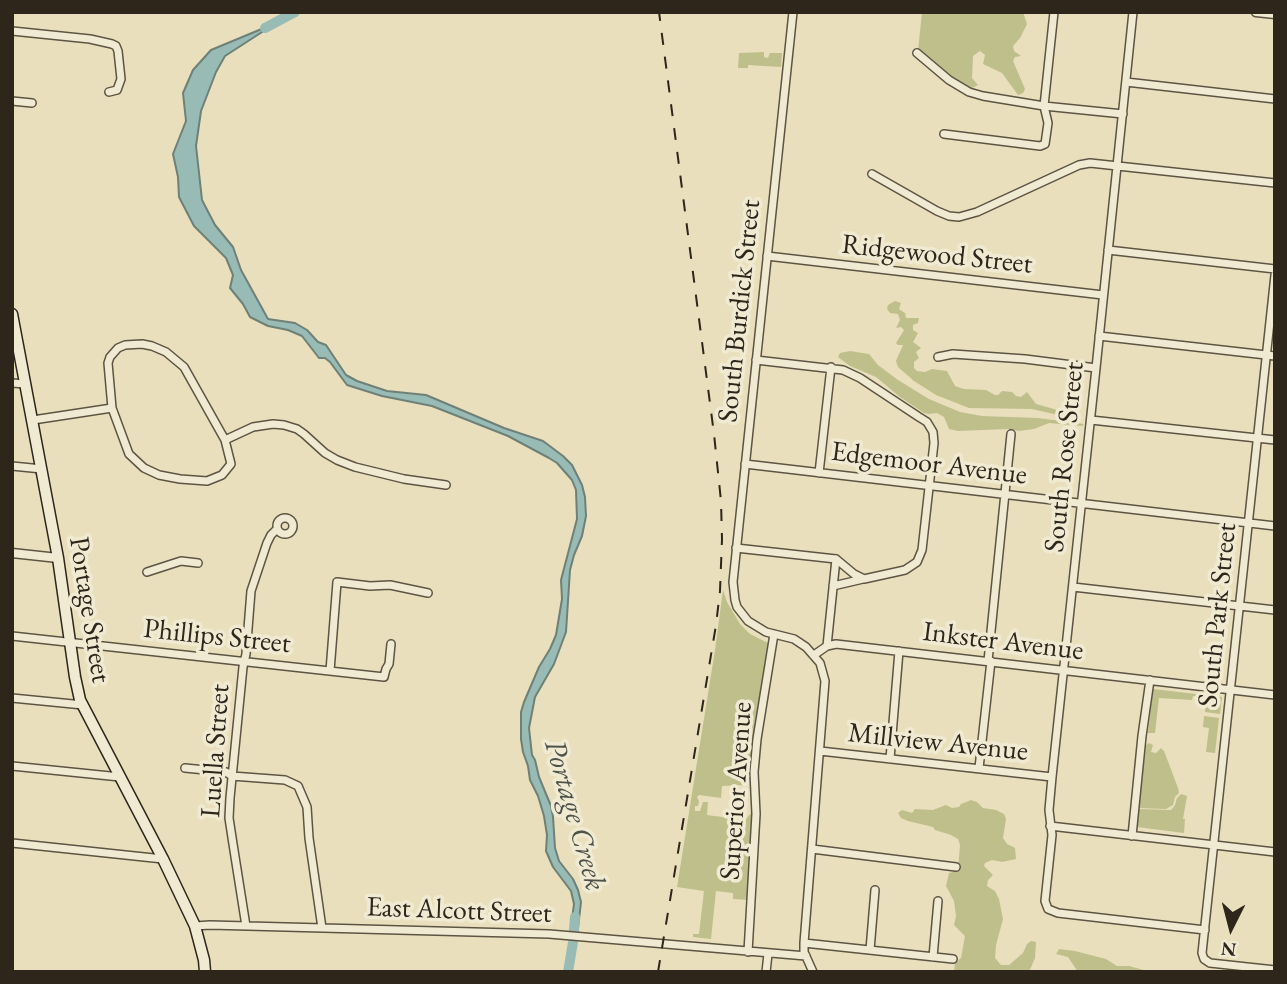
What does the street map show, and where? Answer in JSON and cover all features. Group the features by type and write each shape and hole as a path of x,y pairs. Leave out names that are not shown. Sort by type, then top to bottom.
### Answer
{"main road":[{"name":"Portage Street","path":"12,314 58,558 75,677 83,705 195,926 205,972"}],"street":[{"name":"South Burdick Street","path":"774,634 754,626 741,613 733,591 793,12"},
{"path":"944,134 1040,146 1045,144 1048,123 1044,106 1054,12"},
{"name":"South Rose Street","path":"1133,12 1052,777 1049,810 1052,835 1045,901 1046,906 1058,913 1205,930"},
{"path":"1256,12 1275,14"},
{"path":"12,31 90,39 116,46 121,79 113,91"},
{"path":"917,53 949,80 969,92 1044,106 1123,114"},
{"path":"1126,82 1275,99"},
{"path":"12,101 32,103"},
{"path":"872,174 937,211 959,217 977,212 1079,165 1090,163 1275,183"},
{"path":"1108,250 1275,269"},
{"name":"Ridgewood Street","path":"767,256 1103,295"},
{"name":"South Park Street","path":"1275,275 1270,356 1257,438 1202,953 1204,959 1216,964 1275,970"},
{"path":"1099,336 1270,356"},
{"path":"142,344 174,357 184,367 225,440 230,464 228,469 222,475 207,481 159,475 144,468 129,454 112,408 108,363 110,357 125,345 142,344"},
{"path":"938,357 953,354 1097,368"},
{"path":"756,360 843,370 860,378 931,428 934,443 922,550 917,562 905,570 833,586"},
{"path":"819,473 831,367"},
{"path":"12,383 26,384"},
{"path":"33,420 112,408"},
{"path":"1091,420 1275,440"},
{"path":"225,440 253,426 284,425 297,429 325,453 355,467 404,479 446,485"},
{"path":"979,768 1011,434"},
{"name":"Edgemoor Avenue","path":"745,464 1275,526"},
{"path":"12,466 42,469"},
{"name":"Luella Street","path":"246,926 229,818 232,776 251,591 267,543 277,529"},
{"path":"736,548 836,559 864,579"},
{"path":"12,553 58,558"},
{"path":"814,655 827,646 836,559"},
{"path":"147,572 181,561 198,563"},
{"path":"330,671 337,582 390,586 428,593"},
{"path":"1073,587 1275,610"},
{"path":"774,634 799,642 814,655 820,663 825,681 804,943 813,972"},
{"name":"Superior Avenue","path":"748,952 756,814 754,772 774,634"},
{"name":"Phillips Street","path":"12,635 384,677 389,664 391,644"},
{"name":"Inkster Avenue","path":"827,646 837,644 1275,695"},
{"path":"890,758 899,651"},
{"path":"1132,836 1150,680"},
{"path":"12,698 83,705"},
{"name":"Millview Avenue","path":"820,751 1052,777"},
{"path":"12,766 120,777"},
{"path":"185,768 226,772 232,776 285,780 298,786 308,815 322,928"},
{"path":"1050,826 1275,852"},
{"path":"12,843 163,859"},
{"path":"812,849 956,867"},
{"path":"870,950 876,890"},
{"path":"933,957 938,901"},
{"name":"East Alcott Street","path":"195,926 569,935 806,956"},
{"path":"804,943 953,959"},
{"path":"766,972 768,954"}],"green space":[{"path":"922,12 1023,12 1027,24 1013,46 1014,51 1021,56 1015,57 1013,61 1025,89 1023,93 1018,95 1002,73 983,64 985,55 980,51 973,56 972,78 978,85 970,89 959,85 918,51"},
{"path":"764,52 764,57 768,58 770,53 782,53 781,67 748,65 748,68 738,68 739,53"},
{"path":"895,301 901,303 899,309 905,313 906,318 919,318 918,323 913,325 913,330 918,333 913,342 921,348 916,352 919,358 914,362 917,371 947,371 955,386 986,390 995,395 1002,391 1021,397 1027,392 1036,404 1058,411 1058,415 1032,409 969,408 936,395 914,381 898,367 896,361 903,345 896,343 904,330 901,327 896,328 900,320 898,314 890,313 887,309 888,305"},
{"path":"850,351 869,354 878,365 898,380 929,399 960,412 1084,424 1049,423 1019,431 949,429 944,417 937,413 924,413 876,377 850,366 838,357 840,353"},
{"path":"723,590 740,624 750,634 768,643 757,711 751,777 745,785 722,786 721,798 699,795 698,806 695,806 695,811 700,811 703,802 708,802 707,815 745,820 752,812 755,813 749,900 733,899 733,893 716,891 711,939 693,937 693,934 699,934 704,891 677,887"},
{"path":"1153,689 1222,697 1220,714 1205,712 1206,697 1193,696 1192,700 1159,698 1155,733 1148,733"},
{"path":"1204,716 1219,718 1215,753 1206,752 1209,728 1203,727"},
{"path":"1146,745 1153,745 1151,752 1156,753 1161,748 1164,751 1178,788 1179,793 1173,805 1166,809 1139,808"},
{"path":"1181,794 1187,796 1183,819 1184,833 1137,827 1139,809 1171,810"},
{"path":"971,800 983,808 1004,814 1006,819 1003,838 1015,848 1016,859 1002,862 992,860 984,866 993,875 987,886 995,891 999,899 1003,919 995,958 1001,965 1009,965 1023,953 1027,944 1036,942 1035,958 1029,972 954,972 955,963 961,958 965,936 954,925 954,901 946,886 949,873 958,871 958,839 933,827 901,818 898,813 902,810 912,813 915,809 933,810 946,805 959,807"},
{"path":"1059,949 1106,959 1117,966 1151,972 1078,972 1068,957 1056,954"}],"water":[{"path":"276,23 225,56 201,111 196,146 202,200 215,225 233,247 241,270 268,319 295,323 307,330 318,342 326,345 346,375 357,381 387,391 426,395 504,428 543,441 572,465 582,485 586,516 570,570 566,632 554,664 535,697 529,728 532,755 551,806 555,848 559,861 573,879 581,902 578,928 571,927 574,904 571,891 553,867 546,851 544,816 530,780 521,739 521,712 524,702 556,635 562,599 561,580 577,519 576,490 572,480 557,463 508,436 432,406 382,396 347,385 330,362 319,358 302,336 268,326 250,317 230,288 233,275 226,258 194,226 179,197 173,154 186,121 183,93 193,70 211,50"}],"waterway":[{"path":"265,28 295,12"},
{"name":"Portage Creek","path":"568,972 575,917"}],"railway":[{"path":"658,972 716,625 722,539 714,434 659,12"}]}
